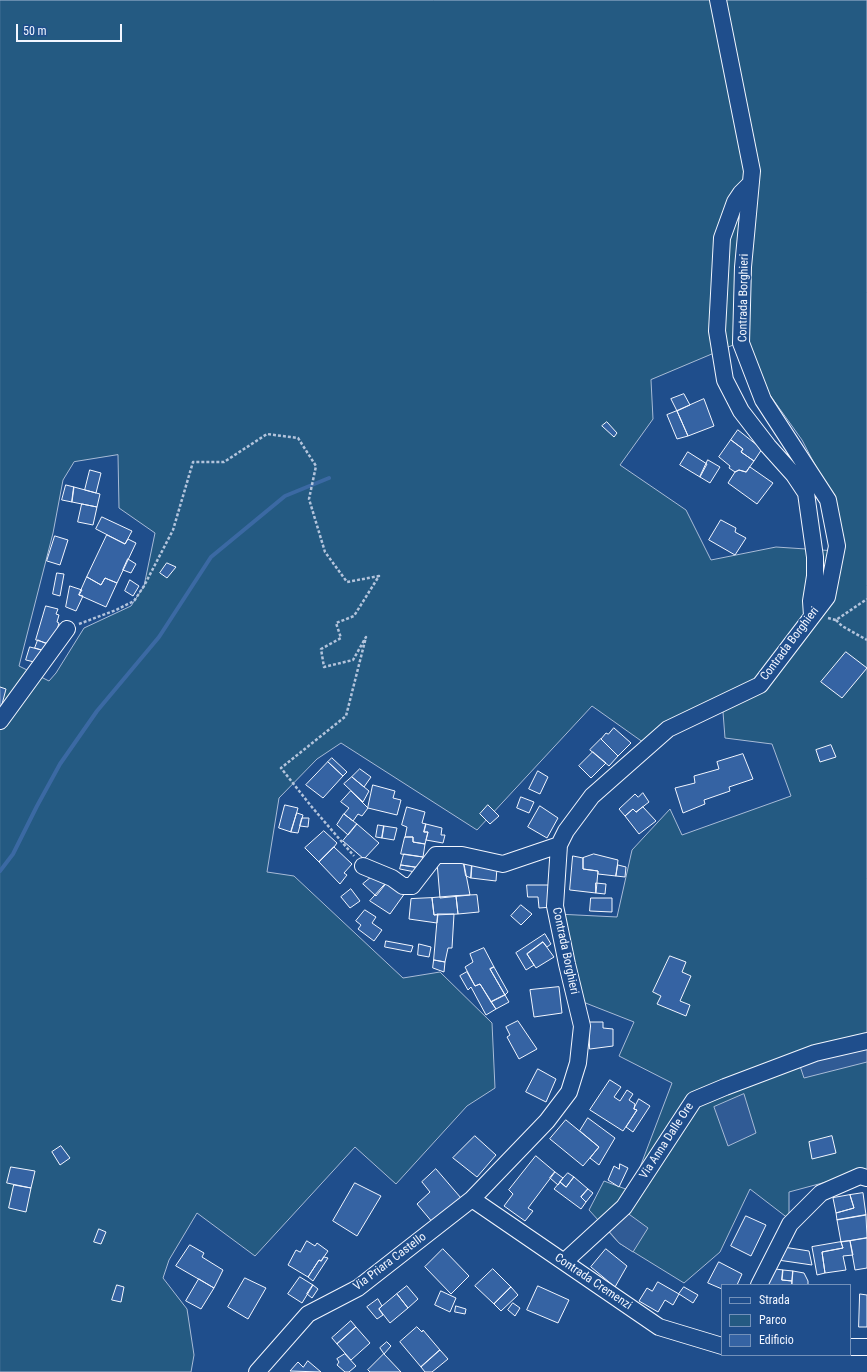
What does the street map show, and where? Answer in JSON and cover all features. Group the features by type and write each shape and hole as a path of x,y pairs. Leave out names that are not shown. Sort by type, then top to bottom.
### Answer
{"street":[{"name":"Contrada Borghieri","path":"472,1199 547,1121 569,1092 578,1062 582,1026 555,906 559,845 566,831 592,796 668,729 760,685 826,596 837,546 828,500 763,400 741,343 743,267 752,171 718,0"},
{"path":"750,184 735,202 722,238 717,331 725,380 741,411 768,446 794,475 806,493 815,557 815,576 811,601 812,616"},
{"path":"0,720 67,628"},
{"path":"363,866 392,878 403,886 412,886 436,855 462,855 503,864 559,845"},
{"name":"Via Anna Dalle Ore","path":"566,1264 624,1207 694,1100 815,1053 867,1041"},
{"name":"Via Anna Dalle Ore","path":"566,1264 627,1211 696,1107 816,1059 867,1048"},
{"path":"760,1284 790,1224 821,1193 860,1176 867,1178"},
{"name":"Contrada Cremenzi","path":"472,1199 659,1328 721,1346"},
{"name":"Via Priara Castello","path":"257,1372 308,1314 358,1288 472,1199"},
{"path":"851,1347 867,1347"}],"path":[{"path":"67,628 116,610 134,601 144,586 173,530 193,462 224,462 266,434 298,438 316,466 309,499 325,552 347,582 379,576 354,616 336,623 341,638 321,649 324,667 353,660 366,637 346,716 281,768 311,806 363,866"},
{"path":"836,620 867,599"},
{"path":"812,616 836,620 842,626 867,640"}],"green space":[{"path":"0,0 867,0 867,1171 789,1192 789,1219 750,1189 720,1252 684,1283 619,1243 589,1210 604,1181 631,1191 672,1083 619,1056 634,1022 583,1002 557,914 617,917 632,850 670,809 682,835 791,796 772,744 725,738 722,699 647,745 592,706 477,830 341,743 317,759 279,798 267,872 294,876 403,978 440,972 492,1023 495,1088 467,1106 396,1184 355,1147 255,1256 197,1213 169,1260 163,1278 187,1309 194,1355 191,1372 0,1372","holes":["746,340 767,391 802,440 827,488 836,551 776,547 711,560 686,510 620,465 653,419 651,380","118,455 119,508 155,533 144,586 131,606 84,628 56,673 49,681 19,666 53,533 63,480 74,462"]}],"shaded area":[{"path":"867,1048 867,1062 804,1078 800,1066 816,1059"},
{"path":"744,1094 756,1133 728,1146 714,1107"},
{"path":"626,1212 648,1228 633,1252 619,1243 607,1229"}],"building":[{"path":"684,394 690,405 677,411 671,399"},
{"path":"704,399 714,426 688,436 677,411"},
{"path":"677,411 688,436 677,439 667,415"},
{"path":"607,422 617,433 614,437 602,426"},
{"path":"738,430 762,449 754,461 741,452 743,449 731,440"},
{"path":"731,440 743,449 741,452 754,461 746,472 739,470 735,472 719,457"},
{"path":"688,452 707,464 700,477 680,465"},
{"path":"708,460 720,467 710,483 700,477"},
{"path":"750,467 773,483 757,504 728,483 735,472 739,470 746,472"},
{"path":"90,470 101,473 96,493 85,490"},
{"path":"66,485 74,487 72,502 62,500"},
{"path":"74,487 100,494 97,507 72,502"},
{"path":"82,504 97,507 93,525 78,522"},
{"path":"102,517 132,531 125,544 96,529"},
{"path":"721,520 736,528 735,532 746,538 735,555 709,540"},
{"path":"107,535 125,544 128,539 136,543 117,583 105,578 101,585 87,577"},
{"path":"55,536 68,540 60,565 47,561"},
{"path":"128,559 136,564 131,573 123,570"},
{"path":"167,563 176,567 167,578 160,573"},
{"path":"57,573 64,574 60,596 53,594"},
{"path":"87,577 101,585 105,578 117,583 106,607 79,595"},
{"path":"130,580 139,586 133,596 125,591"},
{"path":"70,586 82,590 79,595 83,596 76,611 66,607"},
{"path":"46,606 58,609 56,614 59,615 57,622 59,623 53,645 36,640"},
{"path":"38,640 47,644 45,651 35,648"},
{"path":"30,647 45,651 38,663 26,660"},
{"path":"846,652 867,668 842,698 821,682"},
{"path":"0,687 6,689 0,712"},
{"path":"614,728 631,743 618,756 601,739 606,733 608,734"},
{"path":"601,739 618,756 609,766 590,750"},
{"path":"831,745 836,757 820,762 816,750"},
{"path":"593,752 606,763 591,778 579,766"},
{"path":"743,754 753,779 729,787 730,791 704,800 705,804 683,813 675,788 695,783 694,776 719,769 717,762"},
{"path":"332,758 347,772 343,776 328,762"},
{"path":"328,762 343,776 323,798 306,785"},
{"path":"360,769 371,777 364,787 352,777"},
{"path":"538,771 548,777 540,794 529,789"},
{"path":"352,777 369,791 363,802 344,784"},
{"path":"373,785 395,791 393,798 401,800 397,815 368,808"},
{"path":"351,791 368,808 362,816 358,814 353,821 344,814 349,808 341,802"},
{"path":"643,793 649,802 636,812 633,809 625,816 619,809 635,794 638,797"},
{"path":"521,797 534,802 529,813 517,808"},
{"path":"285,805 298,808 291,832 279,828"},
{"path":"488,805 499,816 490,824 480,814"},
{"path":"540,806 558,818 547,838 528,827"},
{"path":"407,807 425,812 422,823 426,824 424,832 428,832 425,844 413,842 413,837 405,837 407,827 402,825"},
{"path":"643,807 656,821 639,834 625,816 633,809 636,812"},
{"path":"297,813 303,815 298,833 291,832"},
{"path":"344,814 357,824 348,835 337,825"},
{"path":"302,818 309,818 308,827 300,826"},
{"path":"357,824 379,843 364,859 343,841"},
{"path":"426,824 442,828 441,835 445,835 443,843 426,840 428,832 424,832"},
{"path":"378,825 384,826 382,838 376,837"},
{"path":"384,826 397,828 394,840 382,838"},
{"path":"324,831 337,843 319,862 305,848"},
{"path":"405,837 413,837 413,842 425,844 423,857 401,854"},
{"path":"334,847 352,864 344,873 347,875 340,884 319,862"},
{"path":"404,854 423,857 421,868 401,865"},
{"path":"594,854 618,860 616,876 598,874 598,871 583,869 583,858"},
{"path":"573,856 583,858 583,869 598,871 596,893 570,890"},
{"path":"463,859 470,895 440,898 437,862"},
{"path":"463,859 472,864 471,878 466,876"},
{"path":"472,864 497,868 496,881 471,878"},
{"path":"401,865 421,868 420,873 400,869"},
{"path":"618,865 626,867 625,877 616,876"},
{"path":"374,875 388,881 376,896 363,884"},
{"path":"388,881 405,893 390,914 370,901"},
{"path":"596,883 606,884 605,894 596,893"},
{"path":"527,885 552,885 553,907 539,908 538,897 528,897"},
{"path":"351,889 360,901 350,908 341,897"},
{"path":"477,895 479,912 458,914 456,896"},
{"path":"456,896 458,914 434,915 432,898"},
{"path":"432,898 434,915 438,914 437,923 409,919 411,899"},
{"path":"591,898 612,898 612,912 590,911"},
{"path":"521,905 532,914 521,925 511,916"},
{"path":"365,910 376,917 372,923 382,930 374,941 358,929 361,925 356,921"},
{"path":"438,914 454,914 452,948 448,948 445,962 434,960"},
{"path":"545,934 551,944 547,947 543,942 527,954 534,965 526,970 516,953"},
{"path":"386,941 413,946 411,952 385,947"},
{"path":"543,942 554,957 536,968 527,954"},
{"path":"419,944 431,947 429,957 418,955"},
{"path":"484,948 494,967 490,969 505,995 491,1002 480,984 475,986 465,967 473,962 470,954"},
{"path":"670,956 686,962 682,972 691,976 680,1001 690,1005 686,1016 657,1004 661,996 653,992"},
{"path":"434,960 445,962 444,972 433,968"},
{"path":"494,967 508,992 505,995 490,969"},
{"path":"467,972 475,986 480,984 496,1009 486,1015 471,987 468,990 460,976"},
{"path":"559,987 562,1013 534,1017 530,990"},
{"path":"505,995 509,1002 496,1009 491,1002"},
{"path":"518,1021 537,1049 519,1059 507,1037 510,1035 506,1027"},
{"path":"589,1022 603,1022 603,1028 613,1029 613,1046 590,1049"},
{"path":"538,1069 556,1079 546,1102 526,1092"},
{"path":"610,1080 621,1087 614,1097 620,1101 627,1090 633,1094 629,1100 635,1104 634,1109 637,1110 623,1131 590,1110"},
{"path":"639,1099 650,1106 633,1132 626,1127 637,1110 634,1109"},
{"path":"588,1118 615,1138 599,1165 590,1158 599,1147 580,1131"},
{"path":"566,1120 599,1147 583,1166 550,1139"},
{"path":"475,1136 496,1155 477,1177 453,1158"},
{"path":"832,1136 836,1153 812,1159 809,1142"},
{"path":"61,1146 70,1158 60,1165 52,1152"},
{"path":"536,1156 555,1172 528,1208 533,1211 525,1221 504,1206 513,1194 509,1190"},
{"path":"620,1164 628,1168 619,1187 608,1180 614,1166 619,1169"},
{"path":"11,1167 35,1171 31,1188 7,1183"},
{"path":"436,1169 461,1198 433,1223 417,1204 430,1192 422,1182"},
{"path":"555,1172 563,1178 558,1185 550,1178"},
{"path":"568,1173 574,1177 566,1187 560,1182"},
{"path":"574,1177 588,1189 581,1197 586,1202 581,1209 554,1189 560,1182 566,1187"},
{"path":"355,1183 381,1196 357,1236 333,1221"},
{"path":"14,1185 31,1188 26,1212 9,1208"},
{"path":"588,1189 593,1193 586,1202 581,1197"},
{"path":"863,1193 866,1215 837,1220 836,1213 854,1208 850,1195"},
{"path":"850,1195 854,1208 836,1213 833,1198"},
{"path":"866,1215 867,1238 841,1242 837,1220"},
{"path":"746,1216 766,1225 751,1256 731,1246"},
{"path":"99,1229 106,1232 101,1244 94,1242"},
{"path":"867,1238 867,1268 855,1270 850,1241"},
{"path":"307,1241 315,1246 317,1243 328,1251 321,1261 319,1260 308,1277 288,1265 296,1250 300,1252"},
{"path":"850,1241 853,1255 843,1256 846,1270 825,1273 822,1252 843,1248 841,1242"},
{"path":"841,1242 843,1248 822,1252 825,1273 817,1275 812,1247"},
{"path":"190,1245 204,1253 202,1257 223,1270 214,1288 176,1266"},
{"path":"777,1246 809,1251 812,1265 771,1259"},
{"path":"443,1249 469,1276 451,1294 425,1267"},
{"path":"606,1249 627,1266 615,1287 591,1267"},
{"path":"324,1257 328,1258 313,1281 308,1277 319,1260 321,1261"},
{"path":"719,1262 742,1274 737,1284 721,1284 721,1289 708,1283"},
{"path":"768,1268 783,1270 782,1280 792,1281 792,1284 767,1284"},
{"path":"493,1269 511,1287 494,1304 475,1286"},
{"path":"783,1270 793,1271 792,1281 782,1280"},
{"path":"793,1271 804,1273 808,1284 792,1284"},
{"path":"300,1277 313,1285 302,1303 288,1294"},
{"path":"245,1278 266,1288 248,1319 228,1307"},
{"path":"199,1279 214,1288 201,1309 186,1301"},
{"path":"658,1282 679,1294 673,1305 665,1300 658,1312 639,1301 647,1288 652,1291"},
{"path":"117,1285 124,1287 121,1302 112,1300"},
{"path":"313,1285 318,1289 312,1298 307,1294"},
{"path":"407,1286 418,1299 408,1308 397,1294"},
{"path":"538,1286 569,1300 558,1323 527,1310"},
{"path":"511,1287 518,1295 501,1311 494,1304"},
{"path":"684,1287 698,1295 693,1303 679,1294"},
{"path":"441,1291 456,1298 450,1312 435,1305"},
{"path":"397,1294 408,1308 390,1323 379,1309"},
{"path":"860,1294 867,1295 867,1327 859,1327"},
{"path":"378,1299 382,1306 379,1309 383,1315 377,1319 367,1307"},
{"path":"513,1303 520,1308 515,1316 508,1310"},
{"path":"456,1306 466,1309 465,1314 455,1312"},
{"path":"351,1321 356,1327 337,1344 332,1338"},
{"path":"356,1327 370,1343 351,1360 337,1344"},
{"path":"417,1327 422,1332 423,1330 440,1350 421,1367 400,1342"},
{"path":"387,1342 391,1346 384,1354 380,1348"},
{"path":"440,1350 448,1359 432,1372 425,1372 421,1367"},
{"path":"345,1354 356,1366 349,1372 345,1372 337,1365 339,1362 337,1359"},
{"path":"384,1354 401,1372 370,1372 368,1370"},
{"path":"308,1361 321,1372 290,1371 298,1362 303,1367"}],"waterway":[{"path":"0,871 13,854 60,764 97,711 159,637 211,557 285,496 329,478"}]}
